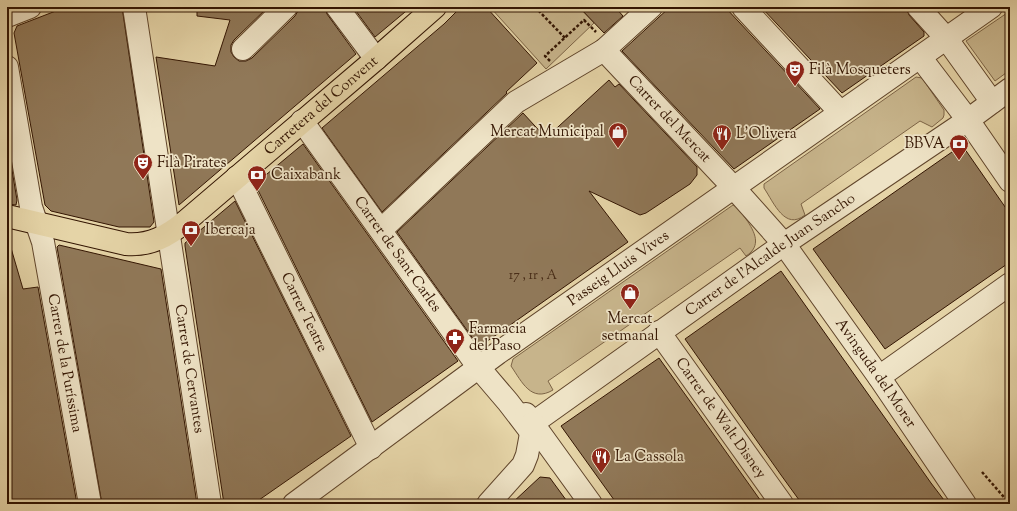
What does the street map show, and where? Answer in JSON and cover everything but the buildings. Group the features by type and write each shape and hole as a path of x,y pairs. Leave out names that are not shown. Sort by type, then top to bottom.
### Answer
{"main road":[{"name":"Carretera del Convent","path":"7,216 116,242 134,244 150,243 170,234 435,7"}],"street":[{"path":"8,14 30,7"},
{"name":"Carrer de Cervantes","path":"134,7 170,234 210,504"},
{"path":"243,49 286,7"},
{"path":"337,7 376,59"},
{"path":"381,230 516,102 607,47 650,7"},
{"path":"743,7 840,112"},
{"path":"918,7 946,38 992,102"},
{"name":"Passeig Lluis Vives","path":"294,504 498,353 991,7"},
{"name":"Carrer del Mercat","path":"607,47 784,244"},
{"path":"920,57 968,120 1010,181"},
{"name":"Carrer de la Puríssima","path":"7,67 31,207 44,242 90,504"},
{"name":"Carrer de l'Alcalde Juan Sancho","path":"532,428 658,332 784,244 968,120 1010,89"},
{"name":"Carrer de Sant Carles","path":"302,121 508,402 532,428 591,504"},
{"name":"Carrer Teatre","path":"237,177 371,448"},
{"name":"Avinguda del Morer","path":"784,244 879,377 965,504"},
{"path":"879,377 1010,284"},
{"name":"Carrer de Walt Disney","path":"658,332 782,504"},
{"path":"488,504 510,480 522,464 527,455 532,428"}],"path":[{"path":"535,7 564,38 584,20 607,47"},
{"path":"982,472 1010,504"}],"shaded area":[{"path":"490,7 579,7 594,23 546,69"},
{"path":"1010,11 1010,70 995,81 966,41"},
{"path":"916,77 922,78 944,110 943,118 932,127 920,121 801,204 805,215 798,219 792,220 781,213 764,188 764,184"},
{"path":"733,205 741,211 754,234 755,243 751,252 746,256 740,248 548,381 553,390 539,394 528,389 523,384 511,366 513,359"}],"place":[{"name":"Filà Mosqueters","path":"795,87"},
{"name":"Mercat Municipal","path":"618,149"},
{"name":"L'Olivera","path":"722,151"},
{"name":"BBVA","path":"959,161"},
{"name":"Filà Pirates","path":"143,180"},
{"name":"Caixabank","path":"257,192"},
{"name":"Ibercaja","path":"191,247"},
{"name":"Mercat setmanal","path":"630,310"},
{"name":"Farmacia del Paso","path":"455,355"},
{"name":"La Cassola","path":"601,474"}]}
